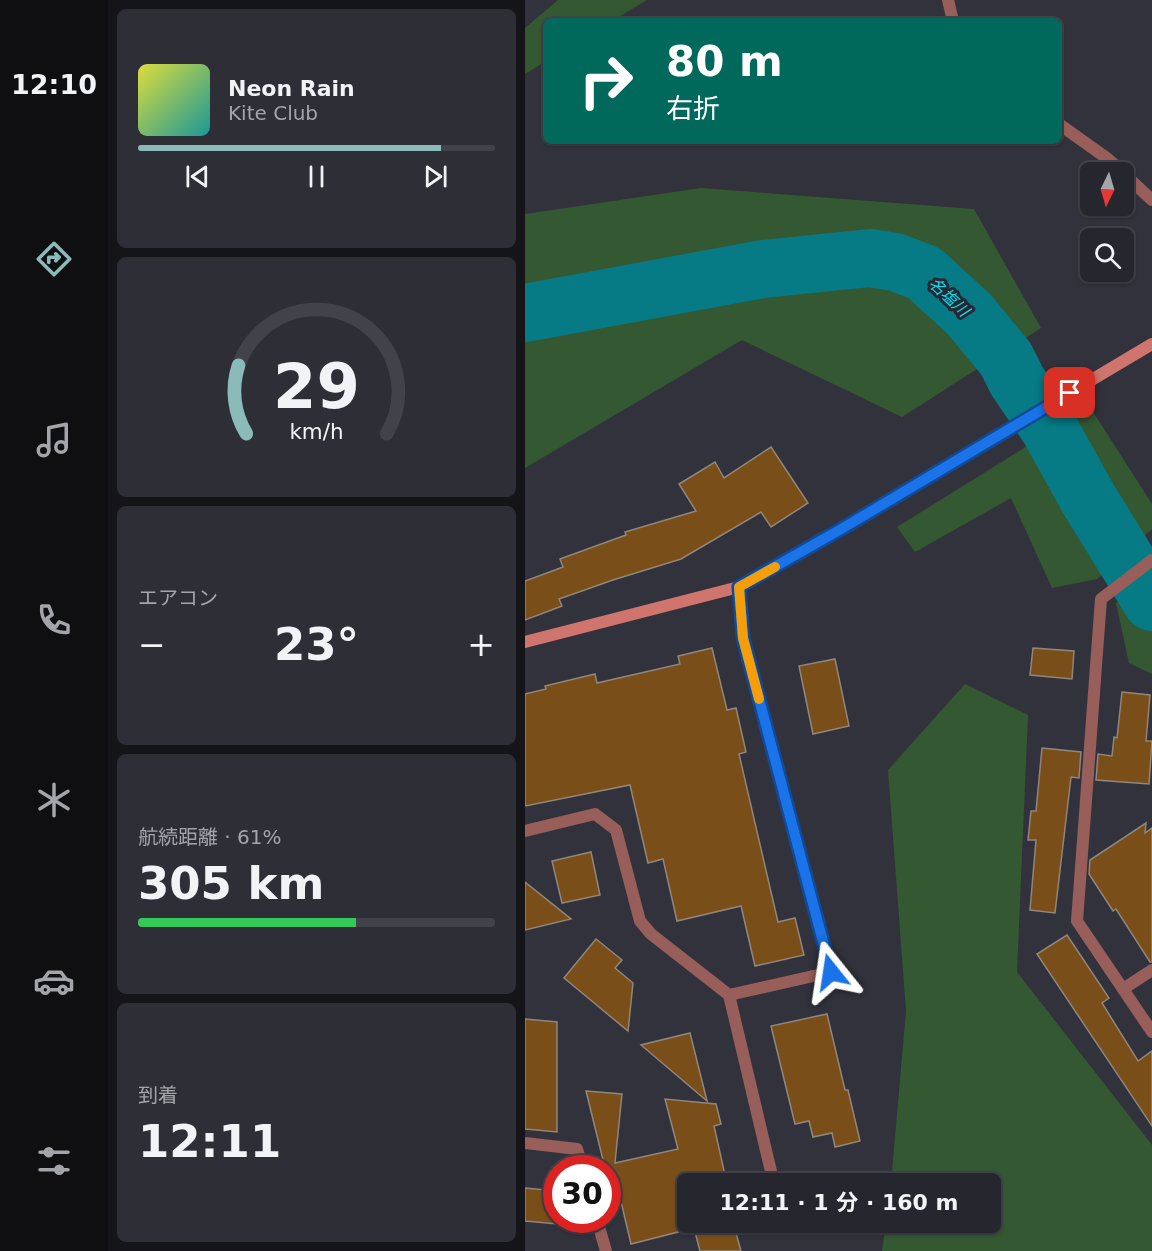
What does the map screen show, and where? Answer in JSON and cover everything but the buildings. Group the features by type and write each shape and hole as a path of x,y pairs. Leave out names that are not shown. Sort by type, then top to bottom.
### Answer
{"street":[{"path":"948,0 952,18"},
{"path":"1062,126 1111,162"},
{"path":"1134,183 1152,200"},
{"path":"525,642 739,587 843,528 1152,344"},
{"path":"1152,560 1101,599 1077,921 1152,1032"},
{"path":"729,995 831,972 743,638 739,587"},
{"path":"525,831 595,814 615,830 640,921 651,934 729,995 771,1173"},
{"path":"1123,989 1152,970"},
{"path":"525,1143 577,1149 579,1155"},
{"path":"601,1233 606,1251"}],"green space":[{"path":"558,0 647,0 617,18 543,18 543,63 525,74 525,28"},
{"path":"701,188 974,209 1041,328 902,417 742,340 525,468 525,214"},
{"path":"1090,407 1152,504 1152,529 1097,579 1052,588 1011,498 915,552 897,527"},
{"path":"1152,578 1152,674 1129,663 1116,603"},
{"path":"965,684 1028,715 1017,972 1152,1145 1152,1251 882,1251 885,1233 1001,1233 1001,1173 892,1173 906,1011 888,770"}],"waterway":[{"name":"名塩川","path":"525,313 763,269 870,258 895,262 924,273 969,314 1006,359 1017,381 1049,428 1089,500 1152,602"}],"slow traffic":[{"path":"759,699 743,638 739,587 775,567"}],"route":[{"path":"831,972 743,638 739,587 1070,393"}]}
